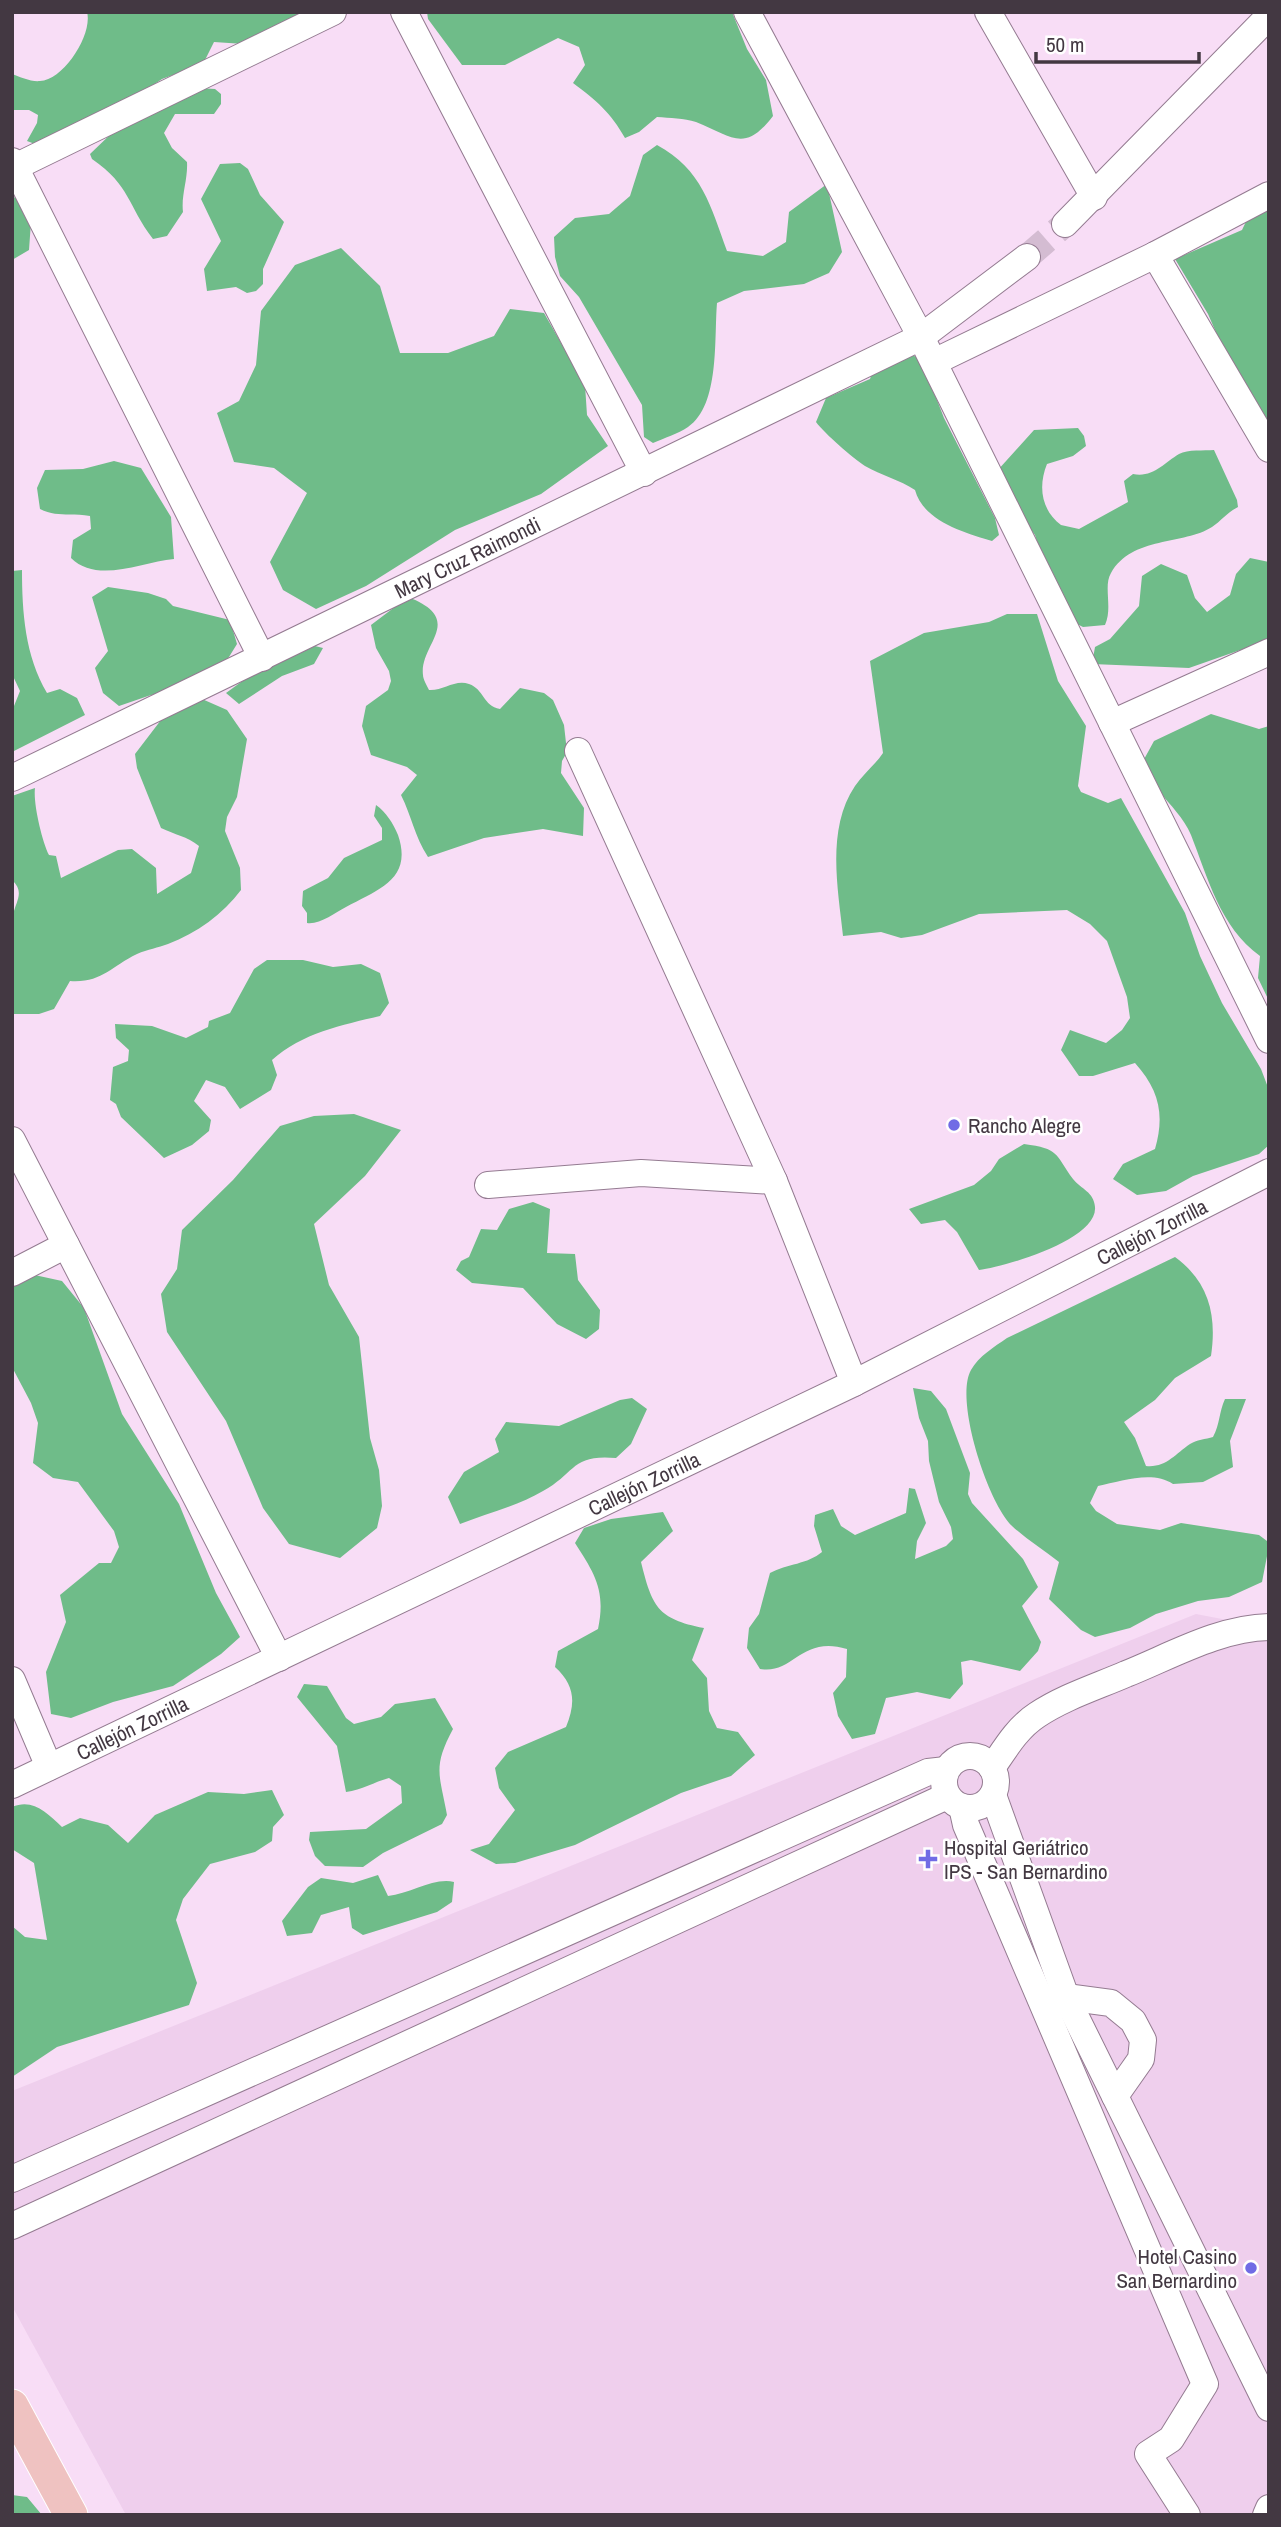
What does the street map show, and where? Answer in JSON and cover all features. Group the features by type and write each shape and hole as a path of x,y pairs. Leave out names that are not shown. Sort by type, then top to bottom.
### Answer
{"main road":[{"path":"12,2406 71,2515"}],"street":[{"path":"262,658 14,164 333,12"},
{"path":"404,12 644,473"},
{"path":"747,12 934,362 1269,1040"},
{"path":"988,12 1094,197"},
{"path":"1065,224 1269,16"},
{"path":"934,362 1155,255 1269,195"},
{"path":"1155,255 1269,449"},
{"name":"Mary Cruz Raimondi","path":"12,778 921,337 1027,257"},
{"path":"1112,723 1269,652"},
{"path":"578,751 774,1181 854,1383"},
{"path":"12,1140 279,1658"},
{"name":"Callejón Zorrilla","path":"12,1784 854,1383 1269,1172"},
{"path":"488,1185 641,1173 774,1181"},
{"path":"12,1273 66,1245"},
{"path":"992,1768 1016,1733 1036,1716 1065,1699 1213,1638 1250,1628 1269,1627"},
{"path":"12,1680 49,1767"},
{"path":"1187,2515 1148,2454 1171,2439 1205,2384 966,1825 943,1779 946,1770 960,1758 969,1756 986,1762 992,1768 996,1777 993,1795 1066,1997 1269,2408"},
{"path":"12,2179 928,1772 946,1770"},
{"path":"12,2226 954,1802 980,1807 993,1795"},
{"path":"1066,1997 1111,2003 1133,2021 1143,2040 1141,2059 1115,2096"},
{"path":"1266,2515 1269,2508"}],"shaded area":[{"name":"Hospital Geriátrico IPS - San Bernardino","path":"1196,1614 1269,1628 1269,2515 126,2515 12,2306 12,2091"}],"green space":[{"path":"87,12 318,12 244,44 214,42 203,64 162,79 127,103 35,144 27,141 37,123 38,115 29,110 12,110 12,74 40,81 58,73 67,65 81,43 86,32"},
{"path":"427,12 732,12 747,49 766,80 773,116 763,128 745,138 729,136 696,122 657,117 639,132 625,138 602,108 573,83 585,65 579,47 558,38 505,65 462,65 428,19"},
{"path":"199,88 215,89 221,94 221,104 214,114 175,114 164,133 172,148 187,162 187,175 183,212 167,236 153,239 122,187 90,154 115,130"},
{"path":"657,145 695,177 710,204 727,251 763,256 786,242 789,212 827,184 842,252 829,273 804,284 744,291 717,303 715,352 706,403 688,427 653,443 644,437 642,405 579,297 560,276 554,237 575,218 609,214 630,196 643,155"},
{"path":"240,163 248,169 260,195 284,222 263,269 263,284 256,291 247,293 236,287 207,291 204,269 221,241 201,199 220,164"},
{"path":"20,194 31,222 29,250 12,260 12,199"},
{"path":"1269,198 1269,454 1208,314 1175,259 1242,230 1253,207"},
{"path":"341,248 380,286 400,353 448,353 494,336 510,309 544,313 585,385 587,415 608,446 541,494 455,530 366,586 316,609 283,590 270,562 307,493 274,468 234,462 217,413 239,401 256,365 261,311 295,265"},
{"path":"912,355 921,359 944,418 995,518 999,535 992,541 958,530 936,518 919,501 915,490 865,466 839,446 816,422 826,398 870,379 874,367"},
{"path":"1078,428 1084,436 1086,446 1073,456 1047,464 1044,472 1042,489 1045,505 1061,525 1079,529 1128,502 1124,481 1133,474 1152,472 1179,454 1191,451 1214,450 1238,507 1200,533 1145,547 1120,561 1109,578 1105,625 1083,627 1075,623 1049,579 1035,535 1011,502 997,471 1034,430"},
{"path":"114,461 141,468 171,517 174,559 107,571 82,566 71,558 73,540 91,529 90,516 52,513 40,509 37,488 45,470 83,469"},
{"path":"1250,558 1269,562 1269,640 1189,668 1092,664 1095,647 1110,639 1139,606 1142,576 1161,564 1187,575 1195,598 1207,612 1230,595 1236,574"},
{"path":"22,570 26,633 40,679 47,693 60,689 77,698 85,715 12,752 12,711 20,691 12,674 12,571"},
{"path":"108,587 148,593 166,599 173,606 230,620 237,644 224,665 172,693 151,695 119,706 103,693 95,668 108,651 92,597"},
{"path":"408,597 435,615 438,624 424,664 423,677 429,690 459,683 469,684 478,690 490,705 500,709 520,688 544,693 553,700 564,725 567,752 562,761 561,773 584,808 583,836 543,829 484,838 428,857 401,795 417,775 407,767 371,755 362,726 366,706 388,690 391,681 389,671 376,648 371,625"},
{"path":"1007,614 1037,614 1058,681 1086,726 1078,786 1081,792 1108,803 1121,798 1185,913 1200,956 1222,1003 1261,1069 1269,1090 1269,1145 1259,1154 1193,1176 1166,1191 1137,1195 1113,1179 1123,1164 1155,1149 1159,1125 1158,1103 1143,1073 1135,1063 1093,1076 1079,1076 1061,1050 1070,1030 1106,1043 1122,1030 1130,1018 1127,997 1107,941 1090,924 1067,910 979,914 922,935 901,938 881,932 843,936 836,860 840,821 855,786 883,753 870,661 924,633 989,622"},
{"path":"315,646 323,648 314,664 282,676 239,704 226,693 248,677"},
{"path":"202,699 227,710 247,739 237,797 227,817 225,831 240,868 241,890 218,915 189,934 137,954 98,977 70,981 54,1009 39,1014 12,1014 10,937 19,893 12,880 12,796 35,788 44,841 49,855 56,856 61,878 118,850 132,849 156,868 157,894 191,873 199,846 161,828 137,768 135,754 161,720"},
{"path":"1211,714 1259,729 1269,726 1269,1001 1258,978 1260,956 1246,944 1225,916 1188,829 1154,785 1142,763 1154,741"},
{"path":"376,805 389,818 398,835 401,862 397,872 381,888 322,920 307,923 307,913 302,906 303,891 328,878 344,858 382,840 382,828 374,816"},
{"path":"267,960 303,960 333,967 361,964 380,973 389,1003 380,1016 323,1031 284,1051 272,1060 277,1075 271,1090 240,1109 225,1087 206,1080 194,1101 211,1120 209,1131 192,1145 164,1158 121,1117 116,1104 110,1100 113,1067 128,1061 129,1050 116,1038 115,1024 152,1026 186,1038 208,1027 209,1021 230,1013 254,969"},
{"path":"354,1114 401,1130 365,1176 314,1224 329,1285 359,1337 370,1438 379,1470 382,1506 377,1528 340,1558 289,1544 263,1508 226,1421 167,1332 161,1294 177,1269 182,1230 233,1180 280,1126 314,1116"},
{"path":"1024,1144 1050,1150 1059,1158 1073,1179 1092,1198 1095,1207 1092,1219 1082,1230 1048,1250 1008,1264 979,1270 957,1232 945,1220 921,1224 909,1209 974,1185 991,1171 999,1159"},
{"path":"533,1202 550,1209 547,1253 575,1254 578,1280 600,1310 599,1329 586,1339 557,1324 523,1288 472,1283 456,1270 461,1261 469,1257 481,1229 497,1230 509,1209"},
{"path":"1175,1257 1196,1277 1208,1300 1213,1327 1211,1356 1175,1378 1155,1400 1124,1422 1135,1438 1146,1466 1159,1465 1192,1443 1213,1437 1225,1399 1246,1399 1230,1441 1233,1467 1203,1482 1173,1484 1147,1477 1098,1486 1090,1503 1096,1511 1117,1524 1160,1530 1181,1523 1259,1535 1267,1541 1268,1551 1262,1582 1229,1597 1198,1601 1156,1614 1130,1628 1095,1637 1081,1630 1049,1599 1059,1562 1012,1526 993,1496 976,1451 970,1426 967,1384 971,1370 978,1360 1007,1338"},
{"path":"30,1274 62,1281 84,1308 122,1414 179,1504 216,1593 240,1637 221,1654 173,1686 113,1702 71,1718 51,1714 46,1672 66,1622 60,1595 99,1563 111,1563 119,1547 114,1531 78,1482 53,1478 33,1463 38,1423 12,1367 12,1283"},
{"path":"913,1388 931,1391 946,1409 970,1473 968,1494 972,1503 1023,1559 1038,1587 1022,1606 1041,1642 1038,1651 1020,1671 971,1660 961,1662 963,1684 950,1699 917,1692 886,1698 875,1734 852,1739 838,1716 833,1693 846,1677 847,1649 819,1647 781,1666 760,1669 747,1648 749,1628 759,1614 770,1573 822,1552 814,1526 815,1515 833,1509 841,1526 855,1535 906,1513 909,1488 915,1489 926,1523 917,1541 915,1559 946,1546 953,1539 951,1527 939,1502 929,1461 928,1441 919,1418"},
{"path":"632,1398 647,1409 631,1444 616,1458 582,1462 554,1484 533,1496 460,1524 448,1497 464,1472 499,1452 495,1439 506,1422 559,1426 620,1400"},
{"path":"663,1512 673,1531 641,1562 649,1590 653,1600 666,1615 704,1628 692,1660 707,1678 709,1711 717,1728 738,1732 755,1755 731,1776 681,1793 575,1845 515,1863 496,1864 470,1850 489,1844 515,1810 499,1788 495,1768 508,1752 566,1727 572,1695 567,1681 555,1667 558,1651 598,1629 600,1593 588,1564 575,1543 584,1528 611,1519"},
{"path":"304,1684 327,1686 346,1718 354,1724 381,1717 395,1704 435,1698 453,1729 440,1763 440,1780 447,1815 442,1824 383,1853 363,1867 325,1866 315,1856 309,1840 310,1832 366,1829 402,1803 401,1786 389,1778 346,1792 337,1746 297,1697"},
{"path":"272,1790 284,1815 273,1827 272,1841 255,1852 210,1864 183,1899 176,1920 197,1983 189,2005 57,2047 12,2077 12,1926 25,1937 47,1940 34,1863 12,1849 12,1807 27,1804 39,1808 62,1827 80,1818 108,1825 128,1843 155,1815 208,1792 244,1794"},
{"path":"378,1875 388,1896 438,1882 454,1882 452,1902 437,1912 363,1935 352,1928 349,1907 321,1915 312,1933 287,1936 282,1921 308,1887 321,1878 353,1883"},
{"path":"12,2495 27,2497 42,2515 12,2515"}],"tunnel":[{"path":"1027,257 1065,224"}],"place":[{"name":"Rancho Alegre","path":"954,1125"},
{"name":"Hospital Geriátrico IPS - San Bernardino","path":"928,1859"},
{"name":"Hotel Casino San Bernardino","path":"1251,2268"}]}
